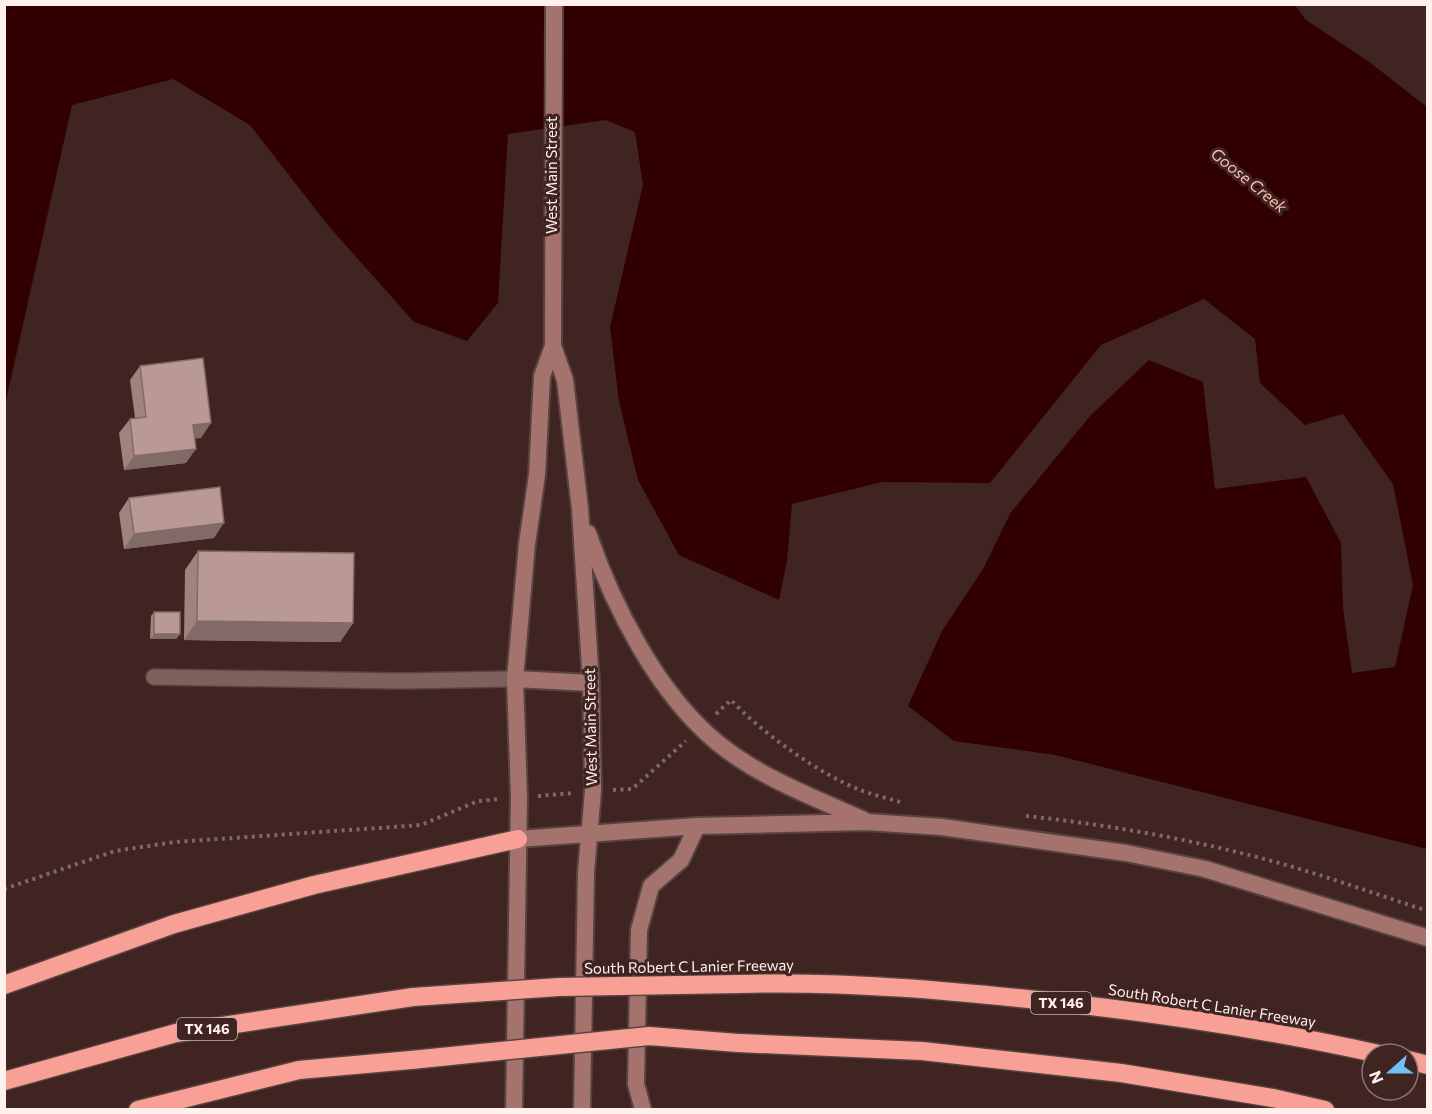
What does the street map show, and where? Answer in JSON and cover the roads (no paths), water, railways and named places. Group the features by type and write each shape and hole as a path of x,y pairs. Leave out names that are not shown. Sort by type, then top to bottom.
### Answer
{"highway":[{"path":"4,985 174,924 314,885 518,839"},
{"name":"South Robert C Lanier Freeway","path":"4,1081 177,1033 413,997 559,987 805,982 936,988 1134,1011 1291,1034 1360,1050"},
{"path":"138,1110 299,1070 649,1036 738,1043 921,1051 1121,1073 1274,1098 1325,1110"}],"main road":[{"name":"West Main Street","path":"554,4 551,202 553,346 565,380 580,509 591,683 593,791 586,872 582,1110"},
{"name":"West Main Street","path":"514,1110 518,839 515,679 527,544 537,475 542,376 553,346"},
{"path":"580,509 603,576 622,616 669,692 727,750 764,774 867,822"},
{"path":"515,679 591,683"},
{"path":"518,839 698,826 867,822 942,827 1126,853 1205,870 1428,938"},
{"path":"643,1110 636,1084 639,930 651,886 681,860 698,826"}],"lane":[{"path":"154,677 401,681 515,679"}],"water":[{"name":"Goose Creek","path":"5,5 1295,5 1306,20 1368,61 1427,107 1427,849 1055,755 954,741 908,706 942,631 983,569 1011,512 1091,415 1149,360 1203,382 1215,489 1306,477 1341,543 1343,608 1352,673 1395,667 1413,585 1393,484 1343,414 1305,425 1260,383 1255,339 1204,299 1101,345 990,483 882,482 792,504 787,561 779,600 679,555 638,480 619,401 610,327 643,185 635,132 606,120 508,134 498,303 467,341 414,322 327,224 250,125 173,79 72,105 5,405"}]}
